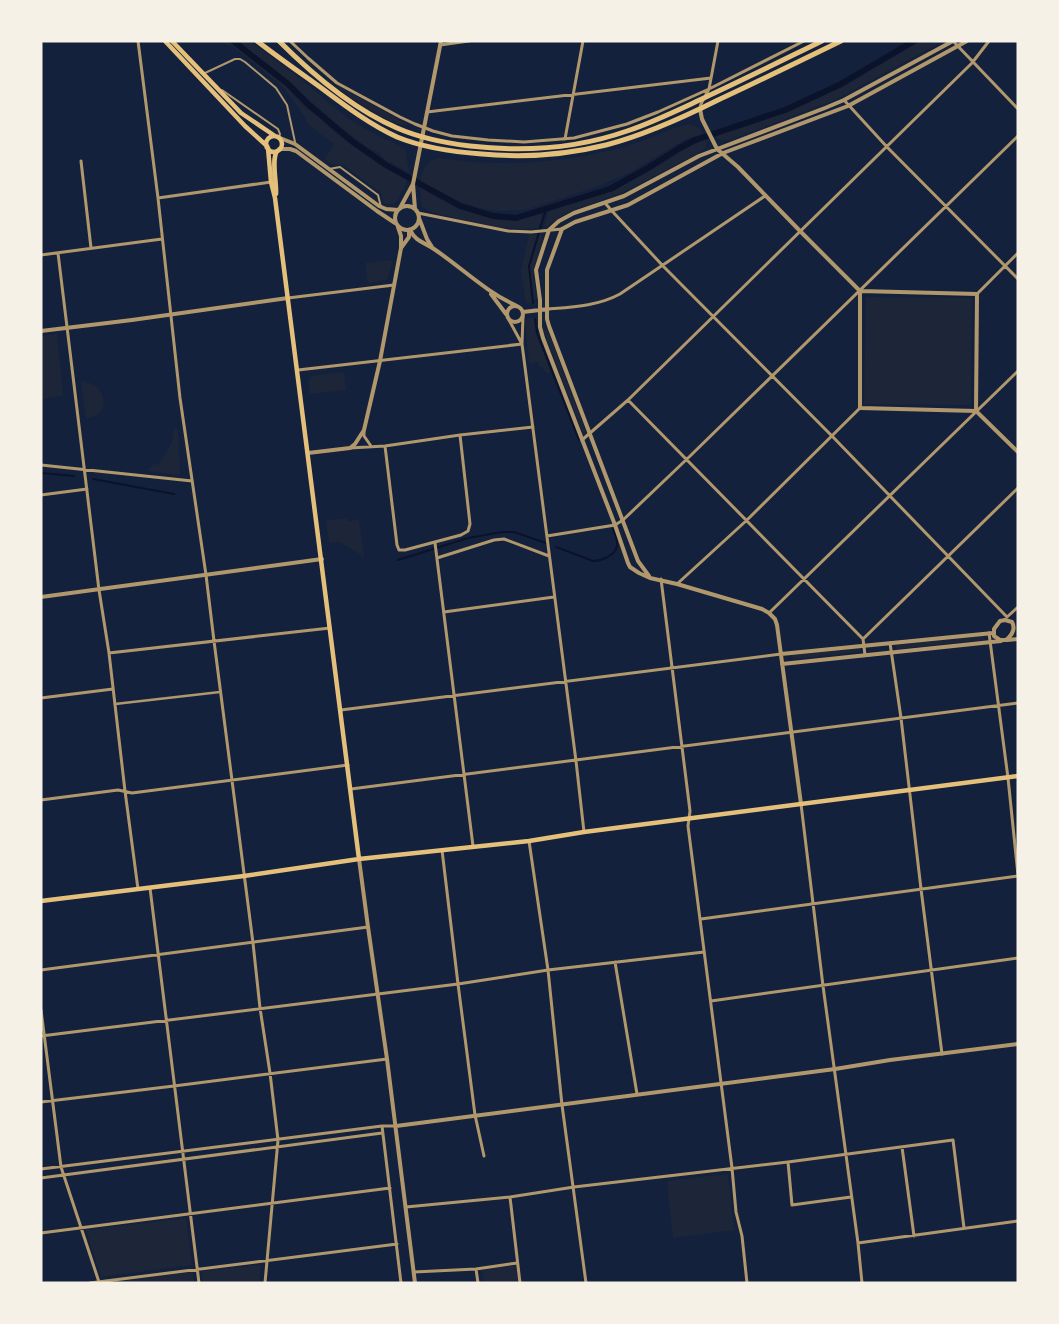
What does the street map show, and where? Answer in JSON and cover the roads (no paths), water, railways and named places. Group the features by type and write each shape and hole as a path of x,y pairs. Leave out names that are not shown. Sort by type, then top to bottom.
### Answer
{"highway":[{"path":"257,41 360,116 389,133 421,145 498,156 538,156 563,153 622,141 661,127 841,41"},
{"path":"279,41 307,68 346,98 405,132 448,143 523,149 562,146 592,141 625,132 655,121 822,41"}],"main road":[{"path":"165,41 245,126 272,151 278,150"},
{"path":"172,41 241,113 278,137 282,143 274,155 275,198"},
{"path":"278,137 268,139 271,182 275,198 298,370 359,859"},
{"path":"41,901 244,876 359,859 529,841 584,832 1018,776"}],"street":[{"path":"138,41 158,198 170,315 233,780 278,1140 265,1283"},
{"path":"290,41 337,83 424,128 452,136 533,142 594,134 626,124 709,89 804,41"},
{"path":"371,447 364,436 364,430 380,361 401,248 401,236 394,216 413,184 416,174 440,43 469,41"},
{"path":"565,139 583,41"},
{"path":"718,41 709,89 700,109 702,119 711,139 717,149 860,291 977,294"},
{"path":"862,1283 792,732 775,619 770,613 762,610 661,579 650,578 630,567 543,338 540,326 536,270 549,230 569,216 624,196 699,156 844,100 953,41 1018,109"},
{"path":"278,137 295,144 381,207 399,209 408,206 417,213 502,230 536,232 562,229 575,222 628,205 723,153 848,106 967,41"},
{"path":"582,440 628,400 801,232 972,63 989,41"},
{"path":"427,112 711,78"},
{"path":"844,100 887,147 1018,279"},
{"path":"547,536 615,525 623,520 1018,136"},
{"path":"278,150 286,148 296,151 377,211 395,222"},
{"path":"81,161 92,248"},
{"path":"158,198 271,182"},
{"path":"398,228 409,230 417,225 413,184"},
{"path":"523,314 608,301 765,196"},
{"path":"606,203 663,266 832,436 1013,625 1018,628"},
{"path":"417,213 432,248"},
{"path":"562,229 547,270 549,326 638,561 650,578"},
{"path":"409,230 415,238 432,248 488,290 521,308 523,314 522,344 584,832"},
{"path":"401,248 409,237 409,230"},
{"path":"41,255 162,239"},
{"path":"58,253 138,890"},
{"path":"976,411 977,294 1018,253"},
{"path":"41,331 394,285"},
{"path":"488,290 508,318 522,344"},
{"path":"677,584 746,520 860,408 860,291"},
{"path":"517,306 509,308 507,312 508,318 513,322 517,322 521,320 523,314"},
{"path":"298,370 522,344"},
{"path":"770,613 1018,371"},
{"path":"628,400 863,639 865,655"},
{"path":"860,408 976,411 1018,452"},
{"path":"308,453 384,446 533,427"},
{"path":"350,448 364,430"},
{"path":"384,446 397,545 400,550 405,550 462,535 468,531 470,524 460,435"},
{"path":"41,465 192,481"},
{"path":"600,488 610,485"},
{"path":"863,639 1018,488"},
{"path":"41,495 87,489"},
{"path":"437,558 494,540 504,539 549,556"},
{"path":"435,543 472,846"},
{"path":"41,598 322,559"},
{"path":"661,579 690,811 688,826 736,1212 742,1236 747,1283"},
{"path":"444,612 554,597"},
{"path":"700,919 1018,876 991,633 999,622 1008,618 1018,606"},
{"path":"1003,641 1013,632 1013,625"},
{"path":"109,653 330,628"},
{"path":"991,633 996,639 1003,641"},
{"path":"341,710 781,654 991,633"},
{"path":"782,664 1018,639"},
{"path":"890,643 942,1054"},
{"path":"41,698 113,689"},
{"path":"115,704 220,692"},
{"path":"351,790 1018,703"},
{"path":"41,800 118,790 132,792 348,765"},
{"path":"529,841 548,970 562,1105 586,1283"},
{"path":"442,850 475,1115 484,1156"},
{"path":"359,859 396,1126 415,1283"},
{"path":"150,888 199,1283"},
{"path":"41,970 368,927"},
{"path":"43,1036 458,984 548,970 704,952"},
{"path":"711,1001 1018,958"},
{"path":"615,962 637,1094"},
{"path":"41,1010 61,1167 99,1282"},
{"path":"41,1169 562,1105 1018,1044"},
{"path":"41,1102 387,1059"},
{"path":"382,1126 401,1283"},
{"path":"41,1178 382,1133"},
{"path":"406,1207 510,1197 574,1187 788,1162 953,1140 964,1228"},
{"path":"902,1147 914,1236"},
{"path":"788,1162 792,1205 851,1197"},
{"path":"41,1233 390,1188"},
{"path":"510,1197 520,1283"},
{"path":"858,1243 1018,1221"},
{"path":"90,1283 397,1244"},
{"path":"414,1272 476,1269 517,1263"},
{"path":"476,1269 478,1283"}],"lane":[{"path":"203,74 235,59 245,62 276,88 288,104 295,144"},
{"path":"213,84 278,129 280,134 278,137"},
{"path":"329,169 340,167 378,195 381,207"}],"waterway":[{"path":"233,41 288,84 309,105 353,142 386,165 460,206 493,216 516,218 610,189 695,140 785,110 839,85 914,41"},
{"path":"533,303 529,266 546,209"},
{"path":"535,319 537,333 579,440"},
{"path":"41,473 74,476"},
{"path":"93,479 174,494"},
{"path":"556,547 593,561 604,559 616,550 617,540 613,529"},
{"path":"398,560 468,538 502,532 514,532 546,543"}]}
